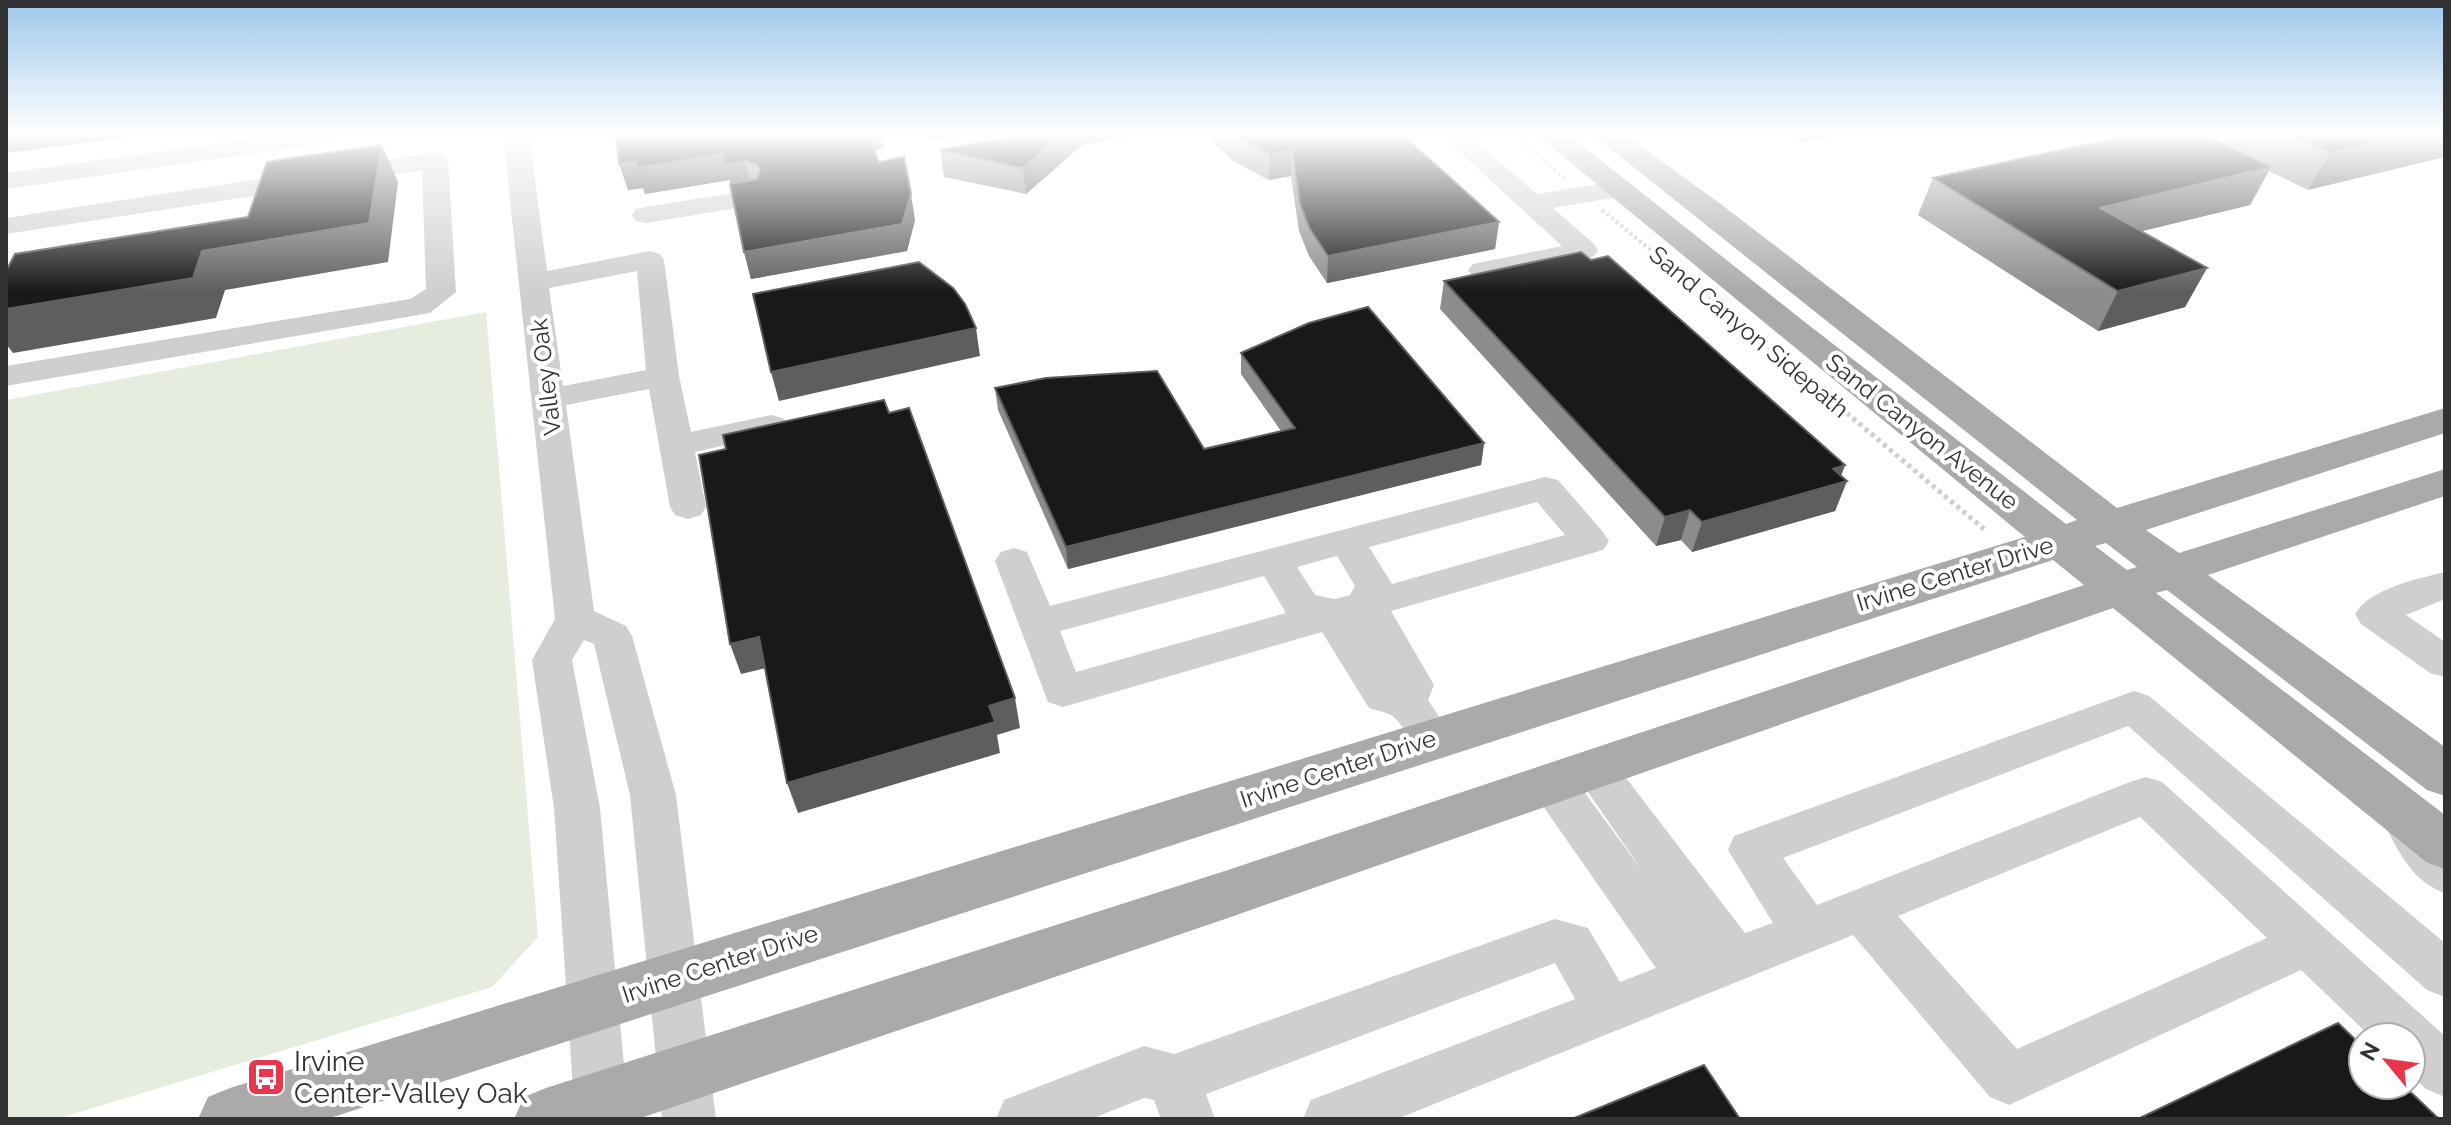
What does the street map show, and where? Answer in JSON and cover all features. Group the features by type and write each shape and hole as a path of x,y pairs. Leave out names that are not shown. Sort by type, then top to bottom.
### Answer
{"main road":[{"name":"Sand Canyon Avenue","path":"1597,188 1800,337 2445,846"},
{"name":"Sand Canyon Avenue","path":"1678,188 2112,526 2445,775"},
{"name":"Irvine Center Drive","path":"230,1119 591,1006 1419,720 2112,526 2445,420"},
{"path":"583,1113 686,1096 1213,899 2173,571 2445,482"}],"street":[{"path":"245,200 249,188"},
{"path":"6,226 245,200 304,188"},
{"path":"6,376 419,307 441,292 436,188"},
{"name":"Valley Oak","path":"523,188 575,619"},
{"path":"1483,270 1584,250 1514,188"},
{"path":"1532,203 1601,192"},
{"path":"688,507 663,376 646,208 751,198"},
{"path":"535,282 650,260"},
{"path":"548,399 663,376"},
{"path":"676,446 809,417"},
{"path":"1014,561 1063,691 1348,607 1590,541 1545,488 1038,623"},
{"path":"1273,560 1302,606 1348,607 1374,586 1346,541"},
{"path":"2445,585 2409,597 2375,614 2445,662"},
{"path":"1348,607 1384,697 1419,720"},
{"path":"583,1113 591,1006 577,808 552,660 575,619 612,636 653,795 686,1096"},
{"path":"1807,932 1751,850 2134,707 2445,974"},
{"path":"1330,1119 1807,932 2146,795 2205,768"},
{"path":"1573,776 1713,968"},
{"path":"2146,795 2391,1021"},
{"path":"2400,810 2430,860 2445,873"},
{"path":"1861,909 2009,1079 2307,944"},
{"path":"1023,1119 1144,1072 1181,1099 1555,941 1570,944 1609,1010"},
{"path":"2427,1054 2445,1071"}],"path":[{"name":"Sand Canyon Sidepath","path":"1594,188 1985,530"}],"shaded area":[{"path":"486,312 538,937 492,987 57,1119 6,1119 6,400"}],"building":[{"path":"258,188 375,188 369,223 202,251 193,278 6,309 6,271 15,254 248,217"},
{"path":"731,188 910,188 911,194 902,224 744,252"},
{"path":"1298,188 1461,188 1499,222 1328,256 1310,229"},
{"path":"1949,188 2186,188 2100,208 2207,268 2118,291"},
{"path":"1581,252 1591,260 1608,256 1845,465 1833,469 1847,481 1702,522 1690,510 1665,517 1444,281"},
{"path":"919,262 953,288 965,304 976,328 771,372 753,294"},
{"path":"1368,307 1484,443 1066,547 995,388 1046,378 1157,371 1204,449 1295,428 1241,353 1309,323"},
{"path":"884,400 889,413 909,408 1015,698 989,706 995,722 787,783 759,637 730,644 699,455 726,449 723,435"},
{"path":"2338,1023 2347,1032 2347,1101 2420,1101 2439,1119 2138,1119"},
{"path":"1704,1065 1740,1119 1572,1119"}],"place":[{"name":"Irvine Center-Valley Oak","path":"266,1077"}]}
